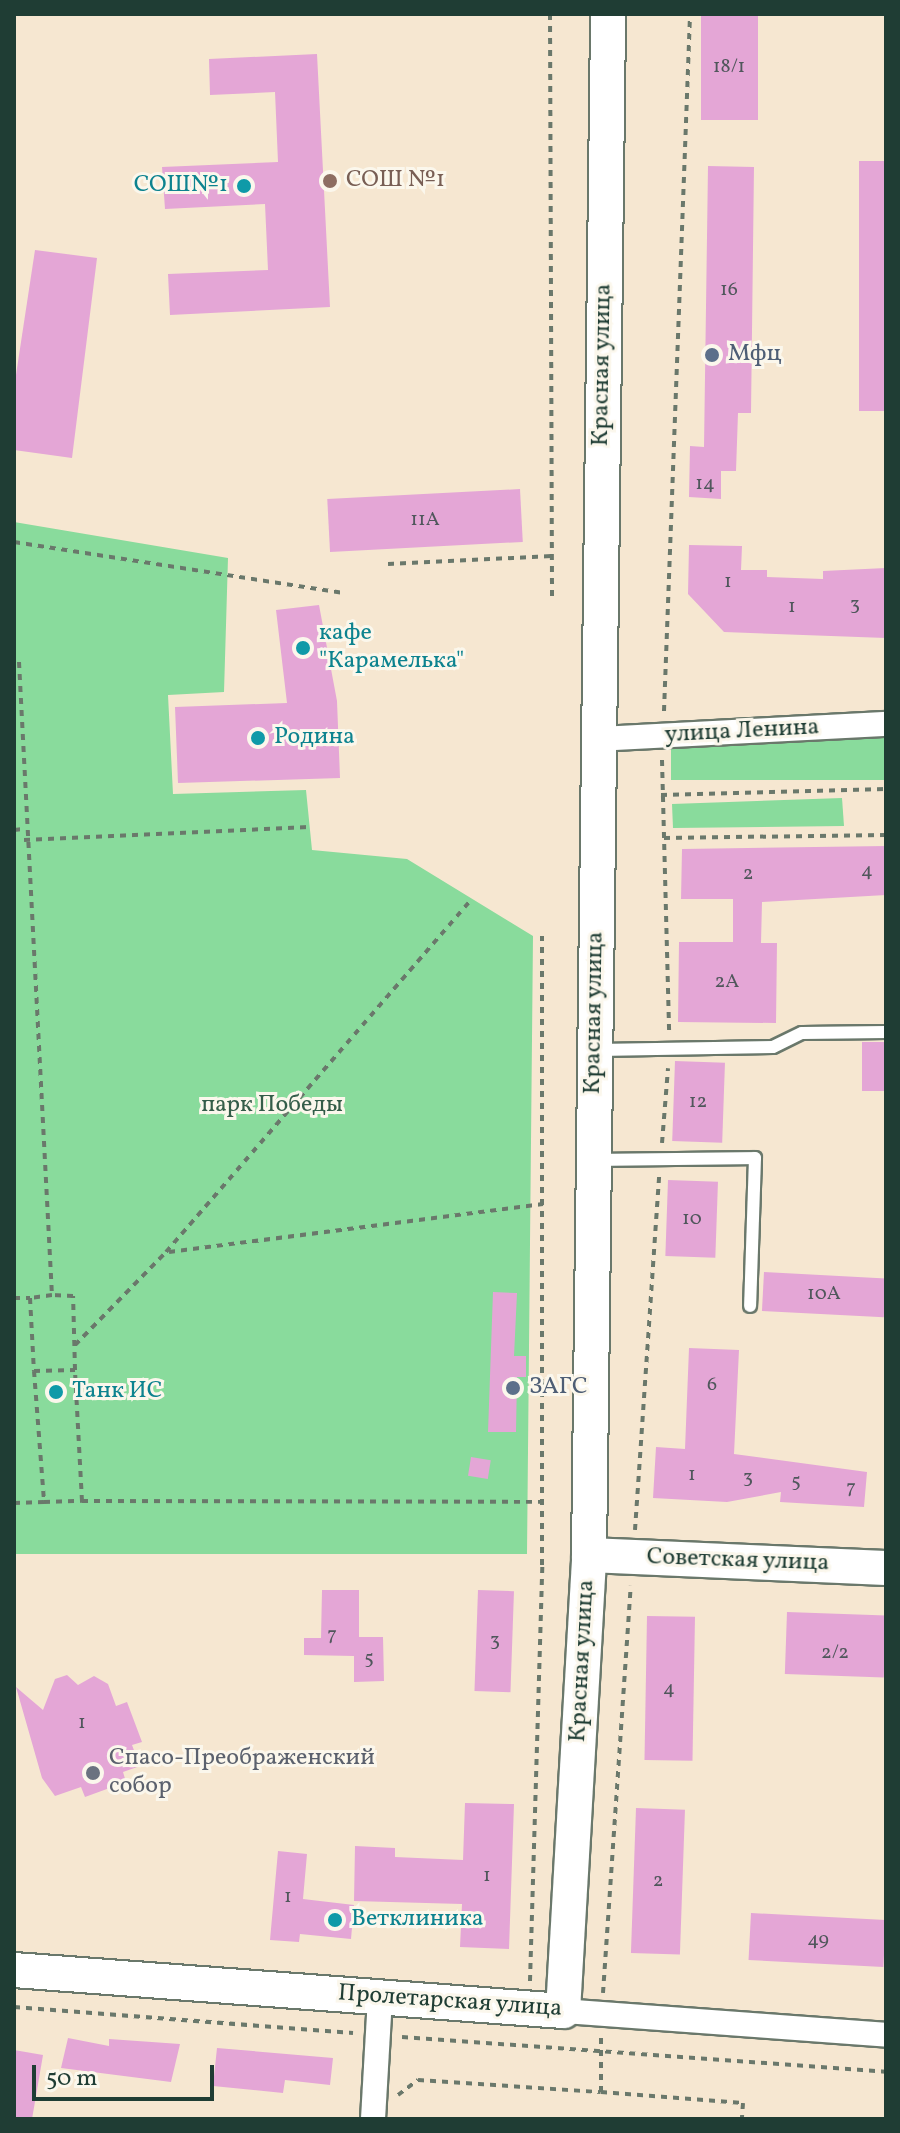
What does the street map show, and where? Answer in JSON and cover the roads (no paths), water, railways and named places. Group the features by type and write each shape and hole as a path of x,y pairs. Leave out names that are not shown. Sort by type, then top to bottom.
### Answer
{"street":[{"name":"Красная улица","path":"563,2011 589,1555 608,14"},
{"name":"улица Ленина","path":"598,739 886,724"},
{"name":"Советская улица","path":"589,1555 886,1568"},
{"name":"Пролетарская улица","path":"14,1970 886,2035"},
{"path":"373,2116 380,1997"}],"lane":[{"path":"595,1051 773,1047 802,1033 886,1032"},
{"path":"594,1160 755,1158 750,1306"}],"place":[{"name":"СОШ №1","path":"330,181"},
{"name":"СОШ№1","path":"244,186"},
{"name":"Мфц","path":"712,355"},
{"name":"кафе \"Карамелька\"","path":"303,648"},
{"name":"Родина","path":"258,738"},
{"name":"ЗАГС","path":"513,1388"},
{"name":"Танк ИС","path":"56,1392"},
{"name":"Спасо-Преображенский собор","path":"93,1773"},
{"name":"Ветклиника","path":"335,1920"}],"park label":[{"name":"парк Победы","path":"272,1106"}]}
